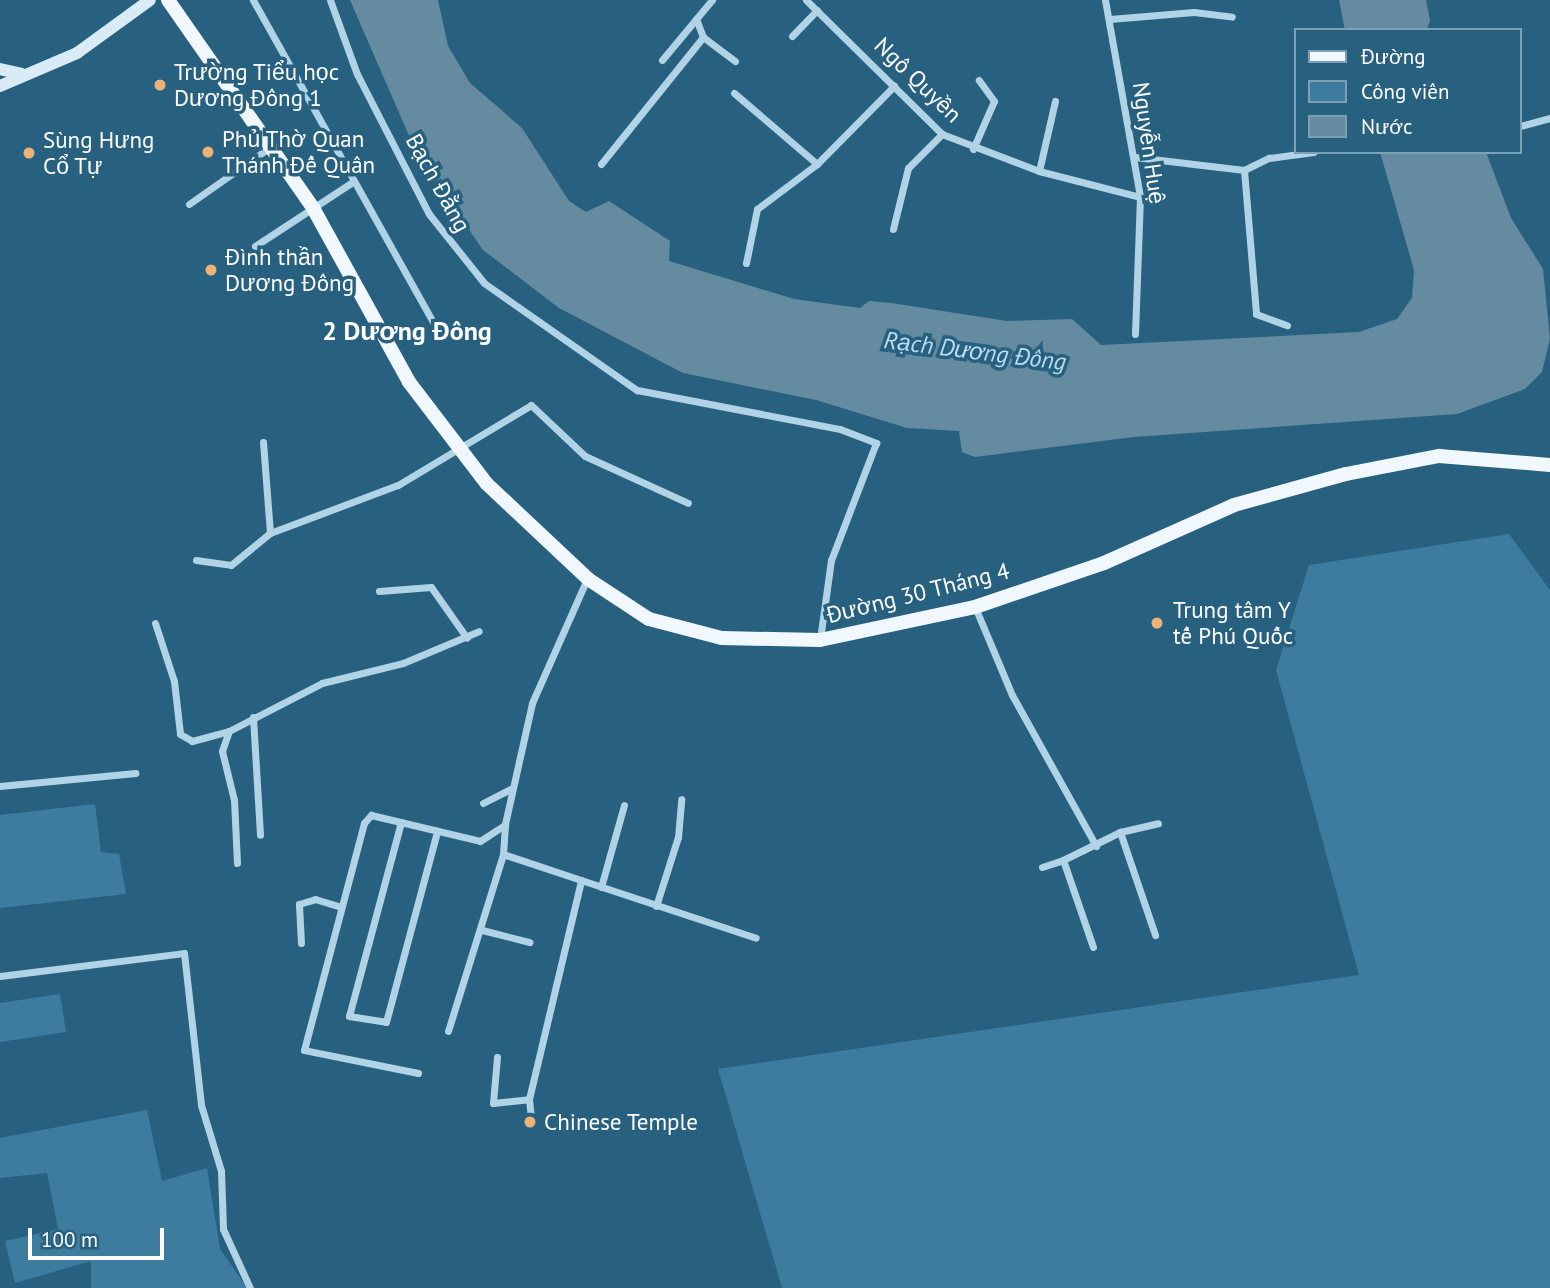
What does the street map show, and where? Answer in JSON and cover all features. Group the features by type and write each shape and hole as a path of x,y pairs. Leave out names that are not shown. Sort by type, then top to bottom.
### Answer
{"main road":[{"path":"0,86 21,74 77,53 150,0"},
{"name":"Đường 30 Tháng 4","path":"168,0 313,208 409,382 517,515 588,579 637,614 698,634 820,640 975,607 1104,563 1234,505 1346,474 1439,456 1550,465"},
{"path":"0,69 21,74"}],"street":[{"path":"253,0 435,326"},
{"name":"Bạch Đằng","path":"330,0 357,74 441,234 484,284 637,390 840,429 876,443 831,560 820,640"},
{"path":"662,60 712,0"},
{"name":"Ngô Quyền","path":"806,0 942,134 973,149 1039,171 1140,197"},
{"name":"Nguyễn Huệ","path":"1105,0 1140,197 1135,334"},
{"path":"792,36 817,10"},
{"path":"1110,19 1170,13 1232,17"},
{"path":"696,19 703,37 735,61"},
{"path":"601,163 703,37"},
{"path":"973,149 994,101 979,80"},
{"path":"746,263 757,209 817,164 894,86"},
{"path":"734,93 817,164"},
{"path":"1039,171 1055,101"},
{"path":"1522,125 1550,118"},
{"path":"893,229 908,168 942,134"},
{"path":"189,204 270,147"},
{"path":"1135,157 1244,170 1269,158 1299,154"},
{"path":"1244,170 1256,314 1287,325"},
{"path":"255,246 354,181"},
{"path":"196,560 231,565 270,533 398,485 458,445 531,405 585,456 688,503"},
{"path":"264,442 270,533"},
{"path":"448,1031 482,930 503,854 505,824 513,788 550,650 588,579"},
{"path":"379,591 431,587 467,638"},
{"path":"975,607 1012,695 1096,846"},
{"path":"155,623 174,681 180,734 191,741 229,731 322,683 403,663 479,631"},
{"path":"253,717 260,835"},
{"path":"229,731 222,751 234,800 237,863"},
{"path":"0,786 135,773"},
{"path":"482,803 513,788"},
{"path":"656,906 678,837 681,799"},
{"path":"601,887 624,804"},
{"path":"418,1073 304,1050 337,940 341,907 364,823 370,815 480,841 505,824"},
{"path":"401,822 349,1016 386,1022 437,831"},
{"path":"1042,867 1096,846 1120,832 1158,823"},
{"path":"1120,832 1155,935"},
{"path":"503,854 756,938"},
{"path":"1063,860 1093,947"},
{"path":"531,1119 529,1099 581,880"},
{"path":"301,943 299,904 315,899 341,907"},
{"path":"482,930 529,942"},
{"path":"0,976 184,953 201,1105 221,1171 223,1229 250,1288"},
{"path":"497,1057 493,1103 529,1099"}],"green space":[{"path":"1509,534 1550,590 1550,1288 782,1288 718,1069 1359,975 1276,670 1309,565"},
{"path":"95,804 101,852 119,854 126,894 0,908 0,815"},
{"path":"60,994 66,1032 0,1042 0,1003"},
{"path":"147,1110 162,1181 207,1168 220,1249 247,1288 91,1288 91,1261 15,1283 5,1241 58,1229 47,1173 0,1178 0,1138"}],"water":[{"name":"Rạch Dương Đông","path":"350,0 438,0 448,46 470,83 522,128 569,201 586,212 609,201 670,241 669,261 794,299 860,308 869,301 891,303 1007,321 1072,319 1101,345 1359,332 1397,319 1412,298 1414,270 1381,154 1487,154 1511,218 1543,269 1550,339 1542,372 1525,389 1457,414 1134,437 975,457 962,452 959,431 907,428 816,400 683,373 559,308 483,250 417,154"},
{"path":"1339,0 1426,0 1430,20 1428,28 1345,28"}],"place":[{"name":"Trường Tiểu học Dương Đông 1","path":"160,85"},
{"name":"Phủ Thờ Quan Thánh Đế Quân","path":"208,152"},
{"name":"Sùng Hưng Cổ Tự","path":"29,153"},
{"name":"Đình thần Dương Đông","path":"211,270"},
{"name":"Trung tâm Y tế Phú Quốc","path":"1157,623"},
{"name":"Chinese Temple","path":"530,1122"}],"district":[{"name":"2 Dương Đông","path":"407,331"}]}
